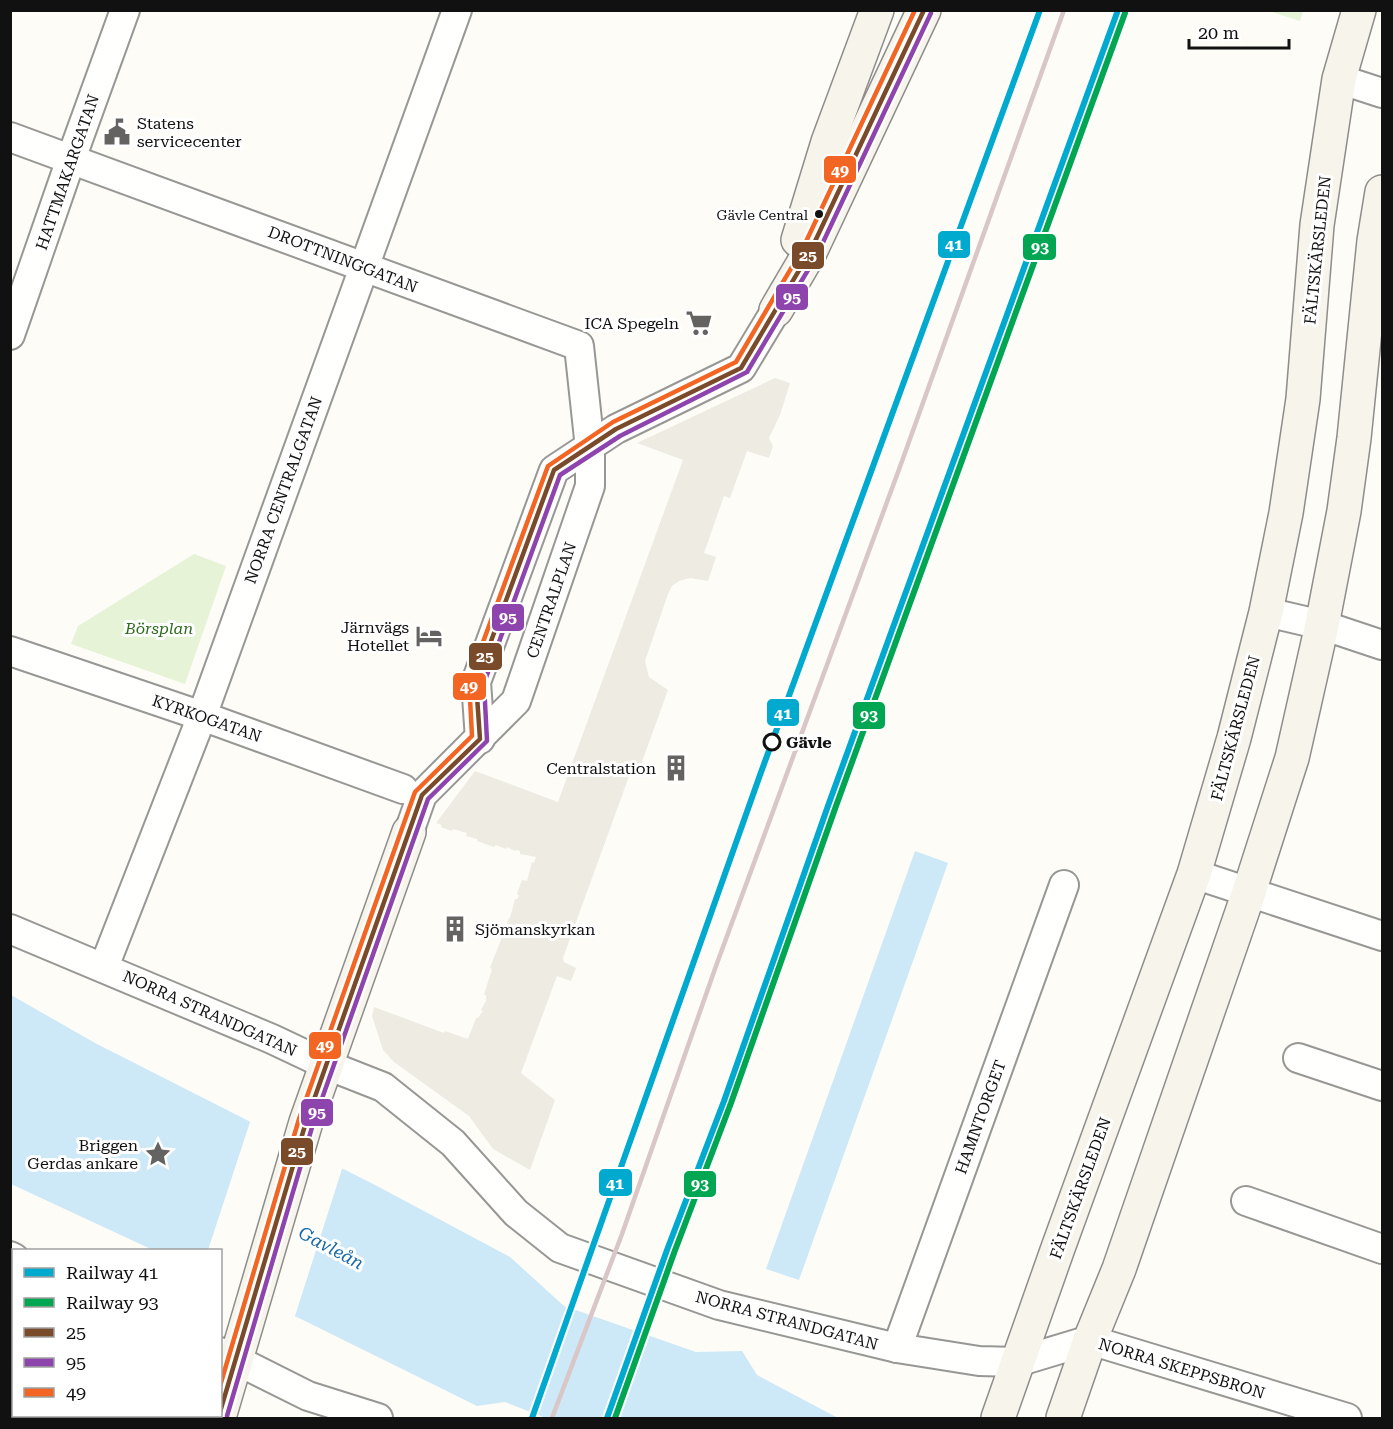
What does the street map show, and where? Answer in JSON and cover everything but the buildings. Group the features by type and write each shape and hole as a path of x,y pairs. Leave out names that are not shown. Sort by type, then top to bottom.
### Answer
{"main road":[{"path":"776,310 828,142 877,10"},
{"path":"776,310 810,252 924,10"},
{"name":"FÄLTSKÄRSLEDEN","path":"998,1419 1194,874 1234,738 1266,612 1286,513 1303,399 1317,225 1339,79 1359,10"},
{"path":"1063,1419 1090,1340 1119,1269 1249,892 1292,758 1322,625 1344,512 1374,241 1383,192"},
{"path":"222,1401 228,1355 252,1305 302,1139 409,832"}],"street":[{"name":"HATTMAKARGATAN","path":"10,335 125,10"},
{"name":"NORRA CENTRALGATAN","path":"104,967 202,716 457,10"},
{"path":"1339,79 1383,93"},
{"name":"DROTTNINGGATAN","path":"10,137 579,346 590,447"},
{"path":"480,739 476,682 554,470 616,429 741,368 776,310"},
{"name":"CENTRALPLAN","path":"413,792 480,739 516,701 590,486 590,447"},
{"path":"1266,612 1322,625 1383,645"},
{"name":"KYRKOGATAN","path":"10,651 202,716 413,792"},
{"path":"409,832 413,792"},
{"path":"1194,874 1383,936"},
{"name":"HAMNTORGET","path":"897,1348 1064,885"},
{"name":"NORRA STRANDGATAN","path":"10,929 383,1087 453,1143 516,1213 560,1248 719,1305 897,1348 979,1361 1017,1362"},
{"path":"1298,1058 1383,1086"},
{"path":"1246,1202 1383,1249"},
{"name":"NORRA SKEPPSBRON","path":"1017,1362 1090,1340 1347,1419"},
{"path":"228,1355 308,1396 378,1419"}],"green space":[{"path":"1269,11 1303,11 1300,21"},
{"name":"Börsplan","path":"194,554 226,566 185,684 71,644 78,626"}],"shaded area":[{"path":"775,378 790,383 780,415 769,438 773,446 769,458 747,451 730,498 724,496 704,553 716,557 708,581 690,578 672,586 645,661 649,677 668,690 639,770 632,768 563,958 564,962 576,968 571,981 557,976 521,1073 555,1100 530,1170 493,1149 469,1116 394,1062 383,1050 372,1016 374,1007 444,1033 445,1031 468,1039 476,1018 483,1011 481,1010 486,1001 486,995 484,995 492,969 490,968 502,937 504,937 515,899 519,896 517,894 522,880 527,881 532,862 534,863 536,857 520,854 520,851 507,847 506,849 496,845 494,847 466,836 467,833 453,829 452,831 436,823 475,771 558,802 683,460 637,443"}],"water":[{"path":"915,851 948,863 799,1280 766,1269"},
{"name":"Gavleån","path":"11,995 95,1043 377,1186 510,1257 564,1306 696,1352 742,1351 757,1375 838,1418 546,1418 505,1402 477,1406 222,1282 222,1249 151,1249 11,1184"}],"pier":[{"path":"251,1119 343,1166 294,1319 222,1286 222,1249 208,1249"}],"railway":[{"path":"552,1418 622,1234 716,966 901,464 1064,10"}],"rail line":[{"name":"41","path":"532,1418 760,775 1040,10"},
{"name":"41","path":"607,1418 667,1250 724,1101 829,803 1118,10"},
{"name":"93","path":"615,1418 1125,13"}],"transit line":[{"name":"49","path":"222,1379 299,1119 415,792 472,736 469,680 548,466 613,422 736,362 803,248 915,10"},
{"name":"25","path":"222,1405 306,1122 422,795 480,739 476,682 554,470 616,429 741,368 810,252 924,10"},
{"name":"95","path":"227,1416 313,1124 428,799 487,741 484,683 560,475 620,436 747,372 817,255 931,13"}],"place":[{"name":"Statens servicecenter","path":"117,132"},
{"name":"Gävle Central","path":"819,214"},
{"name":"ICA Spegeln","path":"699,323"},
{"name":"Järnvägs Hotellet","path":"429,636"},
{"name":"Gävle","path":"772,742"},
{"name":"Centralstation","path":"676,768"},
{"name":"Sjömanskyrkan","path":"455,929"},
{"name":"Briggen Gerdas ankare","path":"158,1154"}]}
